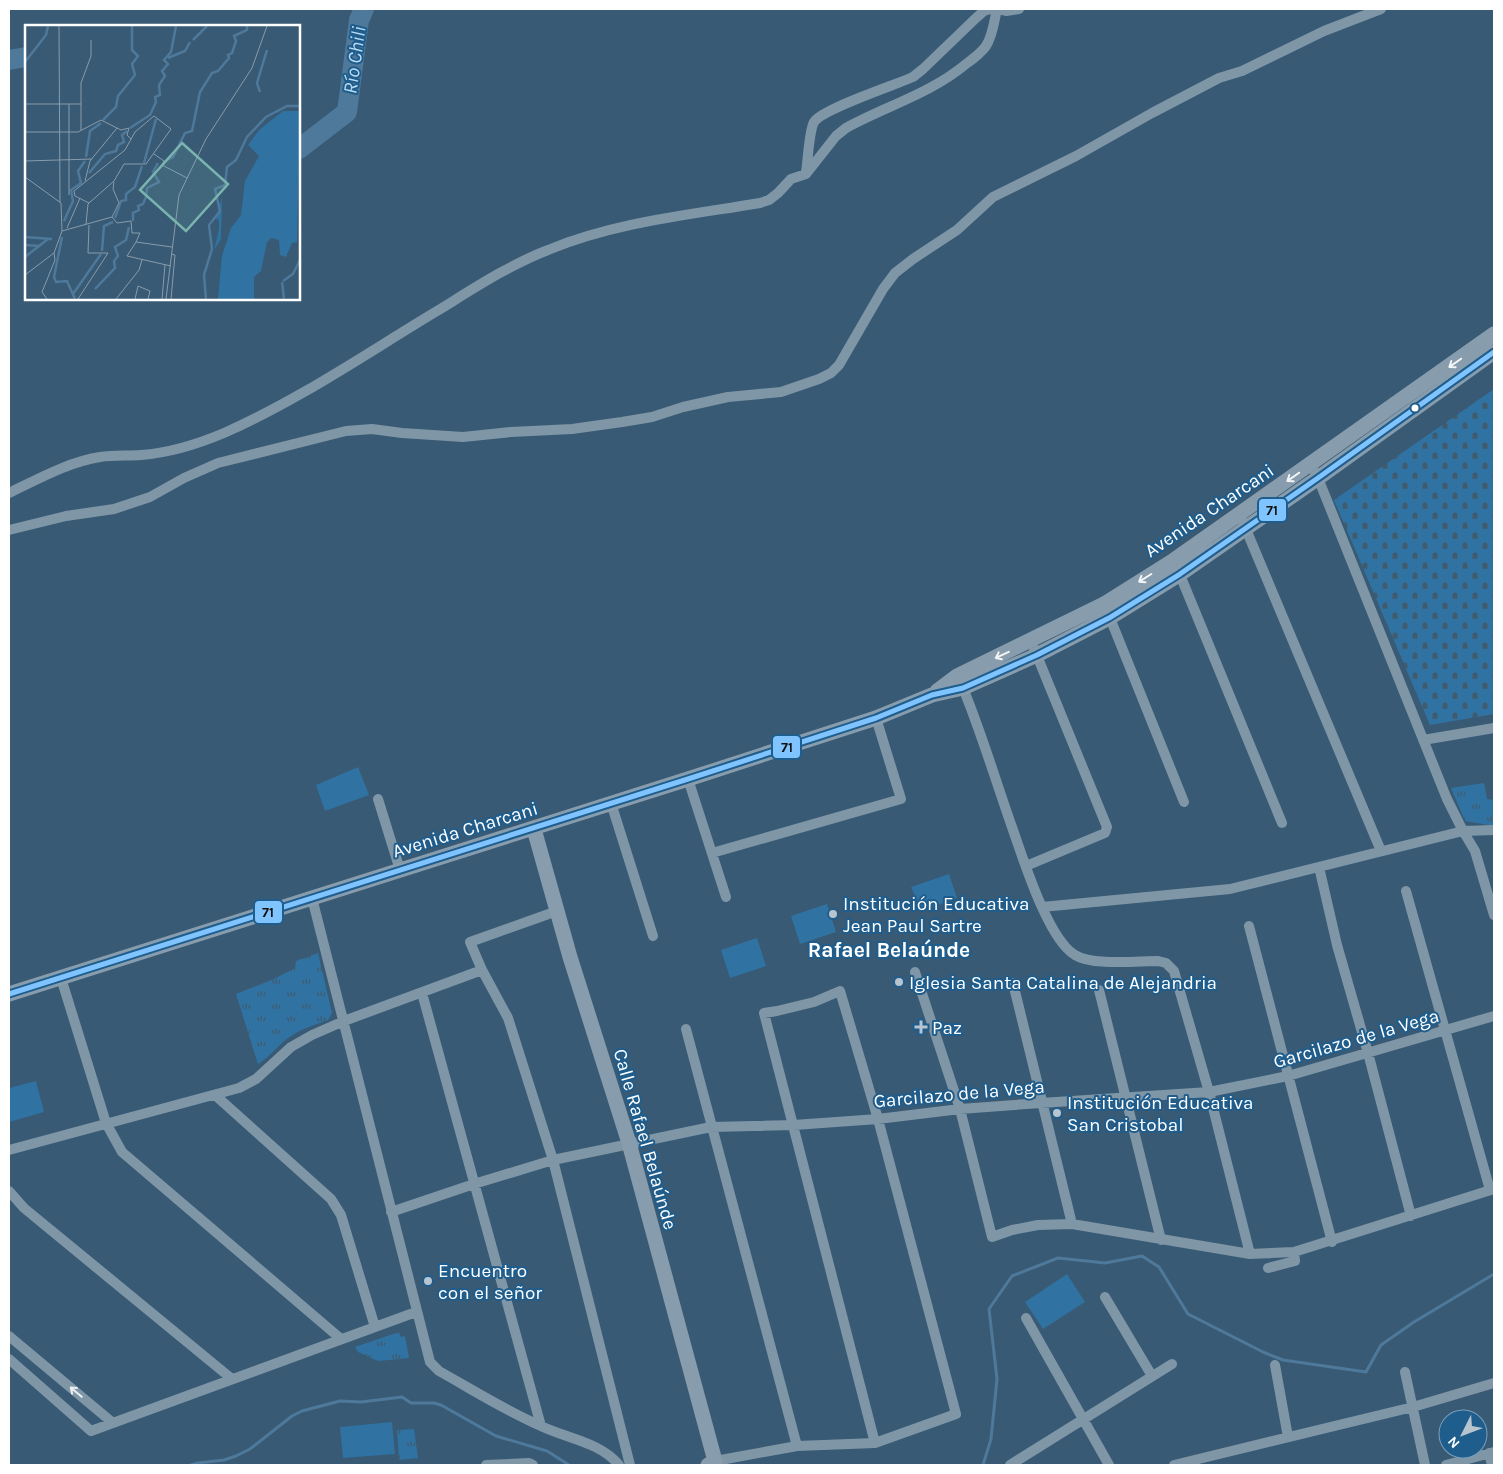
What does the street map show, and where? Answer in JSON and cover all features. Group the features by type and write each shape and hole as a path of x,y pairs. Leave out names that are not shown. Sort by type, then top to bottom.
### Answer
{"main road":[{"name":"Avenida Charcani","path":"1315,471 1494,334"},
{"name":"Avenida Charcani","path":"9,994 688,779 876,718 932,695 1034,648 1107,611 1177,567 1315,471 1494,352"},
{"name":"Calle Rafael Belaúnde","path":"534,828 557,911 629,1144 712,1463"}],"street":[{"path":"806,174 810,150 810,134 816,118 913,77 924,69 976,18 984,11 990,9"},
{"path":"9,493 51,473 84,461 102,457 164,452 222,434 256,418 336,374 471,290 546,250 578,238 617,228 769,200 791,180 806,174 836,136 846,128 929,90 954,74 975,57 985,47 990,37 997,9 1006,11 1019,9"},
{"path":"9,530 66,516 114,510 150,497 184,478 218,464 346,431 372,429 464,437 511,432 572,429 652,416 728,397 781,392 819,379 831,373 839,365 883,289 896,273 913,259 957,230 993,197 1076,156 1219,78 1242,71 1324,31 1381,9"},
{"path":"1315,471 1446,799 1478,858 1494,915"},
{"path":"1243,521 1381,851"},
{"path":"1177,567 1282,823"},
{"path":"1107,611 1184,802"},
{"path":"1026,866 1105,833 1107,827 1034,648"},
{"path":"960,682 1026,866 1042,907 1059,939 1074,955 1088,961 1158,961 1166,963 1174,971 1209,1092 1250,1254"},
{"path":"712,854 901,799 876,718"},
{"path":"1423,740 1494,728"},
{"path":"688,779 726,897"},
{"path":"378,799 400,870"},
{"path":"611,803 653,936"},
{"path":"1042,907 1230,889 1463,831 1494,830"},
{"path":"1320,867 1337,945 1411,1216"},
{"path":"915,972 960,1109 992,1237 1012,1230 1038,1225 1072,1224 1250,1254 1294,1252 1332,1242 1492,1190 1406,891"},
{"path":"312,898 430,1362 439,1371 541,1426 600,1448 620,1465"},
{"path":"557,911 470,942 482,970 508,1018 553,1160 630,1465"},
{"path":"1249,926 1332,1242"},
{"path":"9,1150 239,1088 256,1079 291,1047 344,1021 482,970"},
{"path":"61,978 106,1123 122,1152 341,1339"},
{"path":"1013,983 1072,1224"},
{"path":"1100,990 1161,1240"},
{"path":"712,1463 797,1446 876,1443 956,1414 878,1119 840,991 814,1002 764,1013 876,1443"},
{"path":"422,992 541,1426"},
{"name":"Garcilazo de la Vega","path":"392,1212 553,1160 711,1127 794,1125 878,1119 960,1109 1209,1092 1288,1076 1494,1016"},
{"path":"686,1029 797,1446"},
{"path":"215,1095 330,1198 341,1215 375,1326"},
{"path":"9,1191 24,1208 232,1379"},
{"path":"1268,1268 1295,1261 1294,1252"},
{"path":"1104,1297 1152,1376"},
{"path":"9,1359 91,1431 416,1312"},
{"path":"1026,1318 1109,1465"},
{"path":"9,1336 113,1423"},
{"path":"1010,1465 1172,1364"},
{"path":"1275,1365 1288,1437"},
{"path":"1405,1372 1425,1465"},
{"path":"1174,1465 1413,1407 1494,1383"},
{"path":"1446,1465 1492,1452 1492,1465"},
{"path":"486,1465 529,1463 533,1465"}],"green space":[{"path":"1494,389 1494,714 1430,725 1334,500"},
{"path":"358,767 369,795 325,811 316,785"},
{"path":"1484,783 1487,799 1494,800 1494,826 1465,821 1451,788"},
{"path":"949,874 957,898 922,911 911,887"},
{"path":"827,904 836,932 800,944 791,916"},
{"path":"757,938 766,966 730,978 721,950"},
{"path":"318,953 332,1013 328,1020 292,1035 258,1064 236,994 274,979 295,968 296,961"},
{"path":"36,1081 44,1112 9,1122 9,1088"},
{"path":"1067,1274 1085,1302 1043,1329 1025,1302"},
{"path":"399,1332 401,1337 405,1336 409,1358 378,1361 358,1352 355,1347"},
{"path":"392,1422 395,1454 343,1458 340,1427"},
{"path":"414,1429 418,1458 399,1460 397,1430"}],"waterway":[{"name":"Río Chili","path":"300,148 347,112 359,20 364,9"},
{"name":"Río Chili","path":"9,60 25,57"},
{"path":"983,1465 991,1439 997,1379 989,1309 1012,1276 1058,1258 1105,1263 1142,1256 1159,1267 1188,1314 1263,1352 1283,1360 1366,1372 1381,1345 1414,1322 1494,1274"},
{"path":"191,1465 224,1460 236,1456 250,1449 292,1416 302,1411 340,1401 361,1402 402,1397 411,1403 434,1403 441,1405 496,1436 547,1451 569,1465"}],"transit line":[{"name":"71","path":"9,994 688,779 876,718 932,695 963,688 1037,655 1109,618 1180,574 1494,352"}],"place":[{"name":"Institución Educativa Jean Paul Sartre","path":"833,914"},
{"name":"Iglesia Santa Catalina de Alejandria","path":"899,982"},
{"name":"Paz","path":"921,1027"},
{"name":"Institución Educativa San Cristobal","path":"1057,1113"},
{"name":"Encuentro con el señor","path":"428,1281"}],"district":[{"name":"Rafael Belaúnde","path":"889,950"}]}
